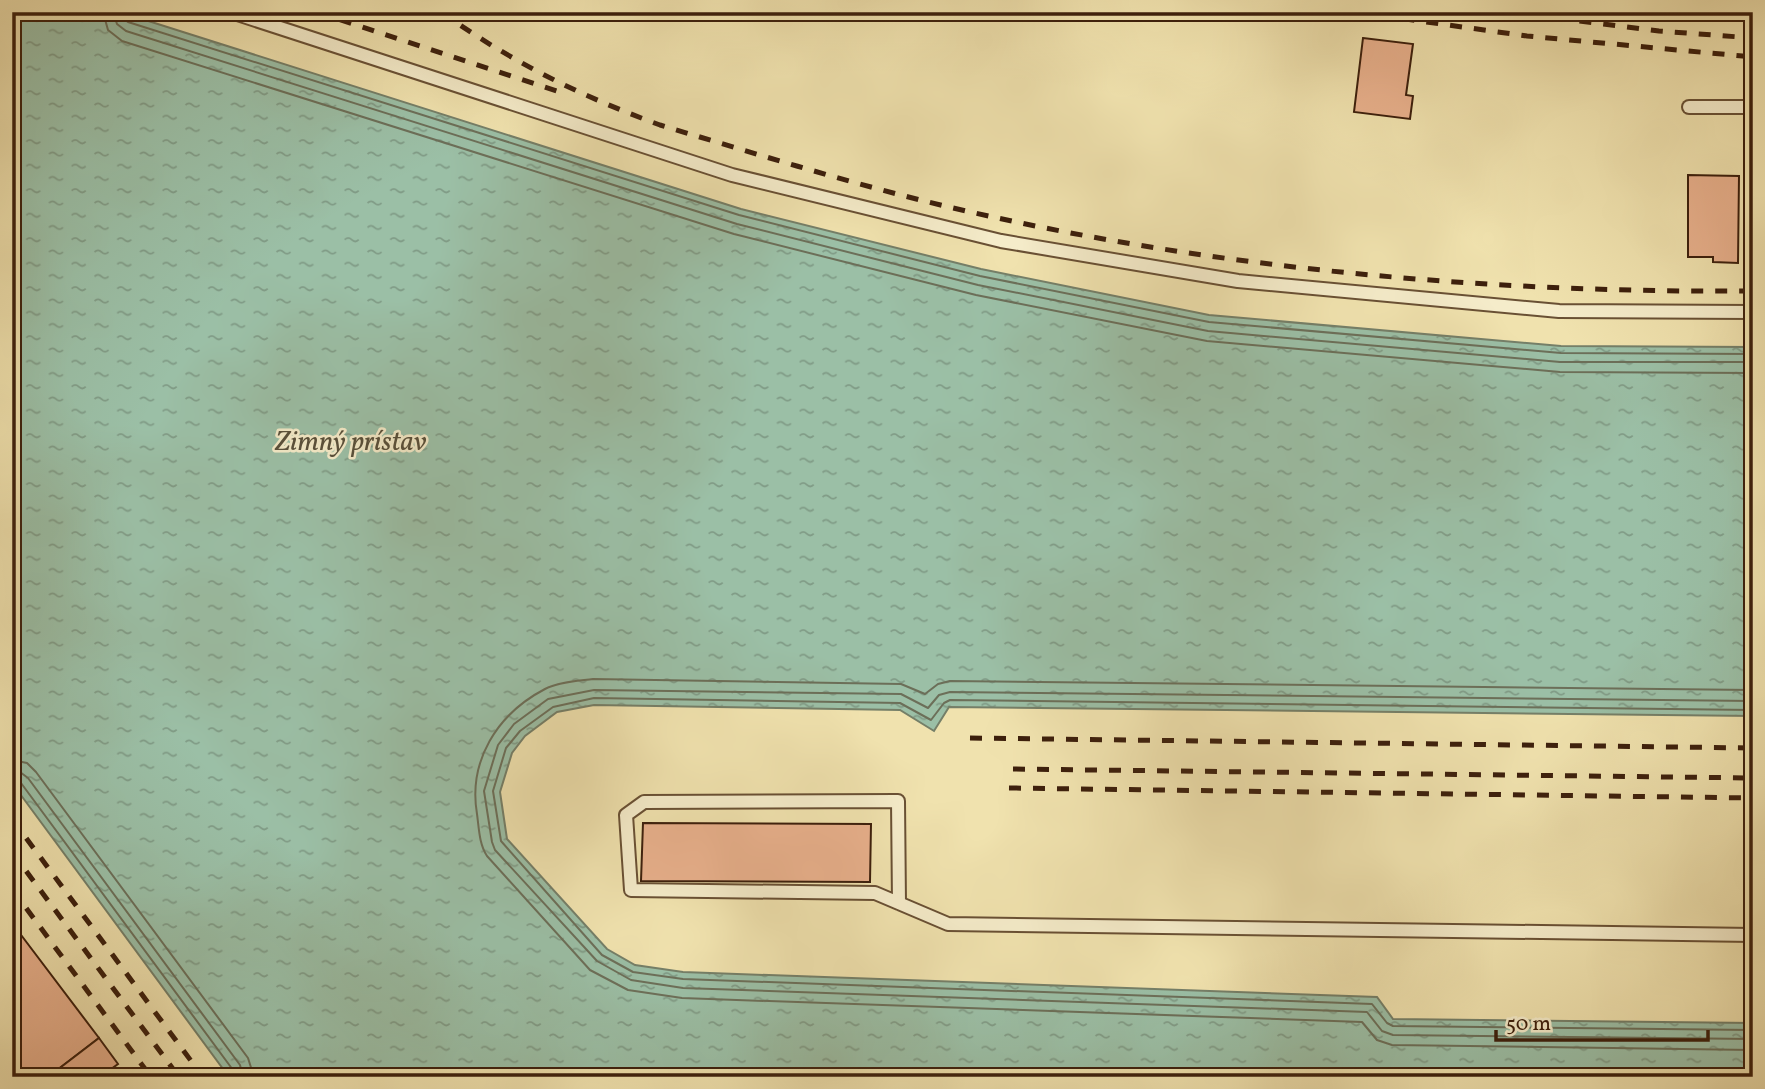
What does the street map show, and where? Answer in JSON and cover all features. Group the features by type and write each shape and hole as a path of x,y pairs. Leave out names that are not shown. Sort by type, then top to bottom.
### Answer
{"lane":[{"path":"231,12 732,175 1000,241 1238,281 1559,311 1753,312"},
{"path":"1689,107 1753,107"},
{"path":"899,903 898,801 644,802 626,815 631,890 875,893 948,924 1753,936"}],"water":[{"name":"Zimný prístav","path":"12,12 120,12 741,209 981,269 1209,315 1561,346 1753,347 1753,716 949,707 934,731 900,710 594,705 557,712 525,736 512,753 500,792 507,839 607,949 635,965 683,972 1377,997 1393,1019 1753,1023 1753,1077 229,1077 12,783"}],"building":[{"path":"1363,38 1413,44 1406,95 1413,96 1410,119 1354,112"},
{"path":"1688,175 1739,176 1738,263 1713,262 1713,257 1688,257"},
{"path":"643,823 871,824 870,882 641,881"},
{"path":"12,923 99,1038 48,1077 12,1077"},
{"path":"99,1038 118,1064 100,1077 48,1077"}],"railway":[{"path":"317,12 557,91"},
{"path":"441,12 494,47 546,76 601,102 660,125 867,186 993,217 1180,252 1371,275 1563,288 1753,291"},
{"path":"1355,12 1527,36 1753,57"},
{"path":"1508,12 1659,31 1753,38"},
{"path":"970,738 1753,748"},
{"path":"1013,769 1753,778"},
{"path":"1009,788 1753,798"},
{"path":"12,819 203,1077"},
{"path":"12,852 179,1077"},
{"path":"12,889 151,1077"}]}
